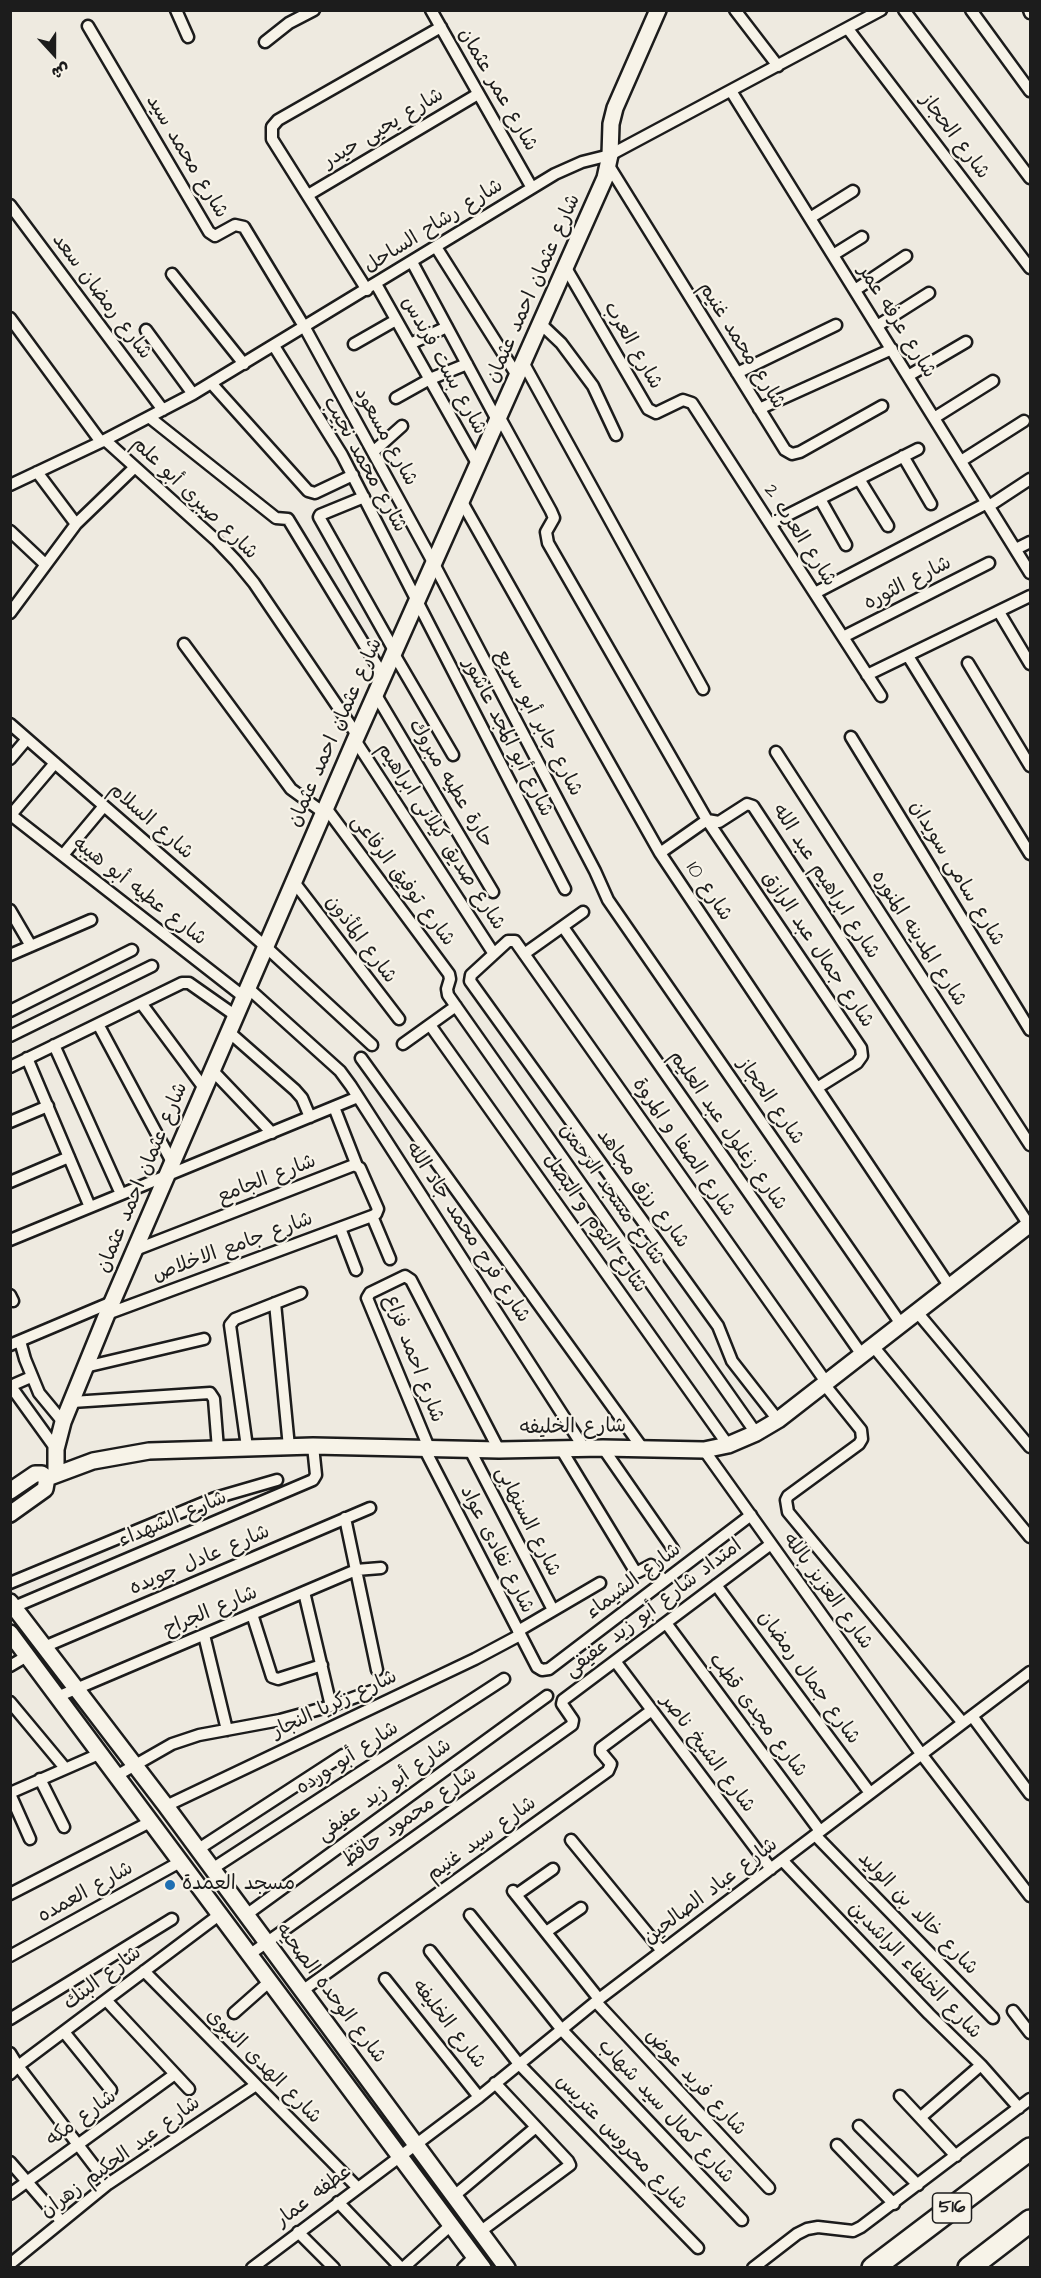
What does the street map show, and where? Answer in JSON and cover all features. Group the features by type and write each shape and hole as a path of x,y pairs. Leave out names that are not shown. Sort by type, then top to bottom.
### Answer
{"highway":[{"name":"516","path":"873,2268 1030,2149"},
{"path":"969,2268 1030,2221"}],"main road":[{"name":"شارع عثمان احمد عثمان","path":"52,1476 63,1422 110,1308 356,738 605,178 615,108 658,10"},
{"name":"شارع الخليفه","path":"11,1490 35,1474 42,1473 52,1476 93,1461 130,1454 313,1446 470,1450 603,1448 704,1450 728,1444 756,1433 778,1420 1030,1225"},
{"path":"10,1514 45,1489 52,1476"},
{"name":"شارع الوحده الصحيه","path":"13,1605 166,1806 507,2268"},
{"path":"10,1633 479,2262"},
{"path":"273,1988 299,1986"}],"street":[{"path":"176,10 188,37"},
{"path":"265,42 301,13 314,10"},
{"name":"شارع عمر عثمان","path":"431,10 532,188"},
{"path":"735,10 778,66"},
{"name":"شارع رشاح الساحل","path":"10,485 103,441 193,394 555,174 582,162 609,161 731,91 881,10"},
{"path":"904,10 1030,178"},
{"path":"971,10 1030,91"},
{"name":"شارع محمد سيد","path":"88,26 209,232 215,236 236,225 244,227 305,328"},
{"name":"شارع بست فرندس","path":"441,27 278,120 272,127 272,139 371,287 396,320 478,465"},
{"name":"شارع الحجاز","path":"848,28 1030,267"},
{"name":"شارع عرفه عمر","path":"731,91 1030,573"},
{"name":"شارع يحيى حيدر","path":"308,195 478,94"},
{"name":"شارع محمد غنيم","path":"609,161 785,450 792,454 800,452 882,406"},
{"path":"810,218 853,191"},
{"name":"شارع رمضان سعد","path":"10,205 163,410"},
{"path":"833,255 862,237"},
{"path":"436,248 521,370 703,689"},
{"path":"855,290 906,256"},
{"path":"412,262 554,518 546,532 548,543 707,820 660,853"},
{"name":"شارع العرب","path":"566,268 648,409 660,412 683,400"},
{"path":"172,274 244,364"},
{"path":"877,326 929,293"},
{"name":"شارع صبرى أبو علم","path":"10,318 103,441 135,467 236,561 254,583 356,738"},
{"path":"354,344 396,320"},
{"path":"541,324 561,343 593,386 616,435"},
{"path":"737,373 836,325"},
{"path":"410,344 447,327"},
{"name":"شارع مسعود","path":"305,328 434,564"},
{"path":"146,330 193,394"},
{"path":"908,376 966,342"},
{"name":"شارع محمد نجيب","path":"274,346 353,475 417,603"},
{"path":"759,409 892,349"},
{"path":"396,398 430,379 467,364"},
{"path":"934,418 993,381"},
{"path":"211,383 308,491 315,493 353,475"},
{"name":"شارع العرب 2","path":"683,400 692,403 880,696"},
{"path":"149,417 276,518 288,519 384,677"},
{"path":"961,461 1023,422"},
{"path":"373,452 402,426"},
{"path":"770,525 918,449"},
{"path":"903,456 930,504"},
{"path":"10,613 76,524 135,467"},
{"path":"37,472 76,524"},
{"path":"859,479 888,526"},
{"path":"815,594 988,504 1030,479"},
{"path":"364,497 320,515 319,518 453,755"},
{"path":"820,499 846,545"},
{"name":"شارع 10","path":"462,502 660,853 950,1287"},
{"path":"10,531 45,564"},
{"path":"1016,549 1030,542"},
{"name":"شارع الثوره","path":"843,638 989,563"},
{"name":"شارع جابر أبو سريع","path":"434,564 608,900"},
{"path":"867,675 1030,596"},
{"name":"شارع أبو المجد عاشور","path":"417,603 565,889"},
{"path":"999,612 1030,664"},
{"name":"شارع توفيق الرفاعى","path":"184,644 291,789 325,811 448,974"},
{"path":"908,656 1030,854"},
{"path":"968,663 1030,766"},
{"name":"حارة عطيه مبروك","path":"376,695 493,892"},
{"name":"شارع السلام","path":"10,724 266,947 372,1045"},
{"name":"شارع سامى سويدان","path":"851,737 1030,1030"},
{"name":"شارع صديق كيلانى ابراهيم","path":"356,738 494,954"},
{"path":"10,759 27,739"},
{"name":"شارع المدينه المنوره","path":"776,752 1030,1145"},
{"path":"11,815 55,763"},
{"name":"شارع ابراهيم عبد الله","path":"707,820 719,822 747,804 753,806 1030,1225"},
{"path":"63,855 104,806"},
{"name":"شارع عطيه أبو هيبه","path":"11,815 246,992 311,1045"},
{"name":"شارع جمال عبد الرازق","path":"707,820 861,1048 862,1056 857,1063 817,1088"},
{"name":"شارع المأذون","path":"294,882 399,1019"},
{"name":"شارع الحجاز","path":"608,900 902,1324"},
{"path":"10,910 31,946"},
{"path":"524,954 583,912"},
{"path":"10,956 91,920"},
{"name":"شارع زغلول عبد العليم","path":"563,927 867,1351 1030,1538"},
{"name":"شارع الصفا و المروة","path":"494,954 507,942 515,941 825,1383 861,1430 862,1439 859,1444 788,1496 786,1500 788,1512 963,1723"},
{"path":"10,1011 132,950"},
{"name":"شارع رزق مجاهد","path":"494,954 471,975 471,983 718,1326 732,1360 778,1420"},
{"path":"10,1036 152,966"},
{"name":"شارع مسجد الرحمن","path":"448,974 450,979 447,993 756,1433"},
{"path":"10,1067 179,984 189,983 236,1016"},
{"path":"141,1002 204,1088"},
{"path":"403,1044 456,1006"},
{"path":"98,1024 171,1170"},
{"name":"شارع الثوم و البصل","path":"430,1025 728,1444"},
{"path":"229,1032 295,1090 302,1098 310,1117"},
{"name":"شارع فرح محمد جاد الله","path":"311,1045 340,1071 358,1097 584,1448"},
{"path":"54,1046 121,1194"},
{"path":"27,1058 90,1207"},
{"path":"362,1058 643,1449"},
{"path":"212,1070 272,1133"},
{"path":"10,1240 121,1194 171,1170 272,1133 358,1097"},
{"path":"10,1122 48,1106"},
{"path":"334,1107 357,1166 378,1209 372,1216 390,1259"},
{"path":"10,1182 69,1157"},
{"name":"شارع الجامع","path":"135,1250 357,1166"},
{"name":"شارع جامع الاخلاص","path":"15,1343 372,1216"},
{"path":"340,1228 356,1270"},
{"name":"شارع احمد فزاع","path":"427,1449 367,1298 370,1293 403,1277 411,1280 499,1450"},
{"path":"247,1448 231,1322 301,1293"},
{"path":"275,1303 290,1447"},
{"path":"917,1312 1030,1447"},
{"path":"85,1367 204,1339"},
{"path":"15,1343 31,1377 49,1407 63,1422"},
{"path":"31,1377 15,1384 12,1388 56,1449"},
{"path":"72,1402 210,1394 214,1399 218,1449"},
{"name":"شارع الشهداء","path":"13,1605 313,1480 316,1475 313,1446"},
{"path":"603,1448 673,1549"},
{"name":"شارع نفادى عواد","path":"427,1449 537,1667"},
{"path":"561,1449 635,1571 638,1572 651,1565 664,1581"},
{"name":"شارع السنهابى","path":"470,1450 553,1610"},
{"name":"شارع العزيز بالله","path":"704,1450 921,1755 1030,1896"},
{"path":"10,1583 215,1498 277,1480"},
{"name":"شارع عادل جويده","path":"44,1647 370,1508"},
{"name":"شارع الشيماء","path":"537,1667 542,1670 549,1669 751,1515"},
{"path":"345,1518 377,1670"},
{"name":"امتداد شارع أبو زيد عفيفى","path":"562,1704 563,1700 771,1544"},
{"name":"شارع الجراح","path":"57,1697 356,1570 381,1568"},
{"name":"شارع زكريا النجار","path":"166,1806 475,1659 600,1583"},
{"name":"شارع جمال رمضان","path":"716,1585 870,1793"},
{"path":"304,1592 331,1706"},
{"path":"252,1614 272,1677 278,1679 322,1665"},
{"name":"شارع مجدى قطب","path":"666,1623 818,1833"},
{"path":"204,1635 227,1730"},
{"path":"10,1666 27,1656"},
{"name":"شارع الشيخ ناصر","path":"615,1661 771,1869"},
{"name":"شارع عباد الصالحين","path":"415,2144 479,2097 662,1951 1029,1675"},
{"name":"شارع أبو ورده","path":"212,1869 504,1679"},
{"path":"116,1776 172,1744 199,1735 280,1720 331,1706 372,1691"},
{"name":"شارع أبو زيد عفيفى","path":"246,1915 547,1696"},
{"path":"10,1702 64,1768"},
{"name":"شارع محمود حافظ","path":"249,1955 572,1725 573,1718 562,1704"},
{"name":"شارع سيد غنيم","path":"299,1986 608,1771 611,1764 601,1752 601,1748 652,1710"},
{"path":"972,1716 1030,1794"},
{"path":"30,1839 10,1793 99,1754"},
{"path":"197,1850 343,1755"},
{"path":"39,1779 64,1827"},
{"path":"10,1894 150,1822"},
{"name":"شارع خالد بن الوليد","path":"818,1833 993,2018"},
{"path":"571,1840 662,1951"},
{"name":"شارع الخلفاء الراشدين","path":"782,1860 981,2065 1019,2108"},
{"name":"شارع العمده","path":"10,1956 180,1862"},
{"name":"شارع فريد عوض","path":"553,1869 515,1893 597,2001 769,2188"},
{"path":"546,1932 581,1908"},
{"name":"شارع البنك","path":"14,2070 219,1915"},
{"path":"470,1915 562,2030"},
{"path":"10,2019 172,1919"},
{"name":"شارع محروس عتريس","path":"430,1951 519,2064 698,2248"},
{"name":"شارع الهدى النبوى","path":"144,1971 357,2187"},
{"name":"شارع الخليفه","path":"385,1979 479,2097"},
{"path":"234,2013 273,1988"},
{"path":"106,2000 189,2089"},
{"path":"1012,2011 1030,2033"},
{"name":"شارع كمال سيد شهاب","path":"562,2030 741,2220"},
{"path":"64,2032 111,2090"},
{"path":"10,2053 14,2070 108,2184"},
{"path":"921,2117 981,2065"},
{"name":"شارع مكه","path":"10,2194 175,2074"},
{"path":"481,2231 568,2168 569,2162 495,2083"},
{"name":"شارع عبد الحكيم زهران","path":"10,2264 108,2184 256,2085"},
{"path":"900,2096 956,2156"},
{"path":"753,2268 797,2234 807,2229 853,2231 861,2227 1030,2099"},
{"path":"454,2196 536,2127"},
{"path":"859,2127 918,2185"},
{"name":"عطفه عمار","path":"254,2267 415,2144"},
{"path":"837,2145 894,2204"},
{"path":"10,2162 61,2221"},
{"path":"338,2202 402,2268 451,2225"},
{"path":"298,2232 333,2268"},
{"path":"463,2268 479,2262"}],"place":[{"name":"مسجد العمدة","path":"170,1885"}]}
